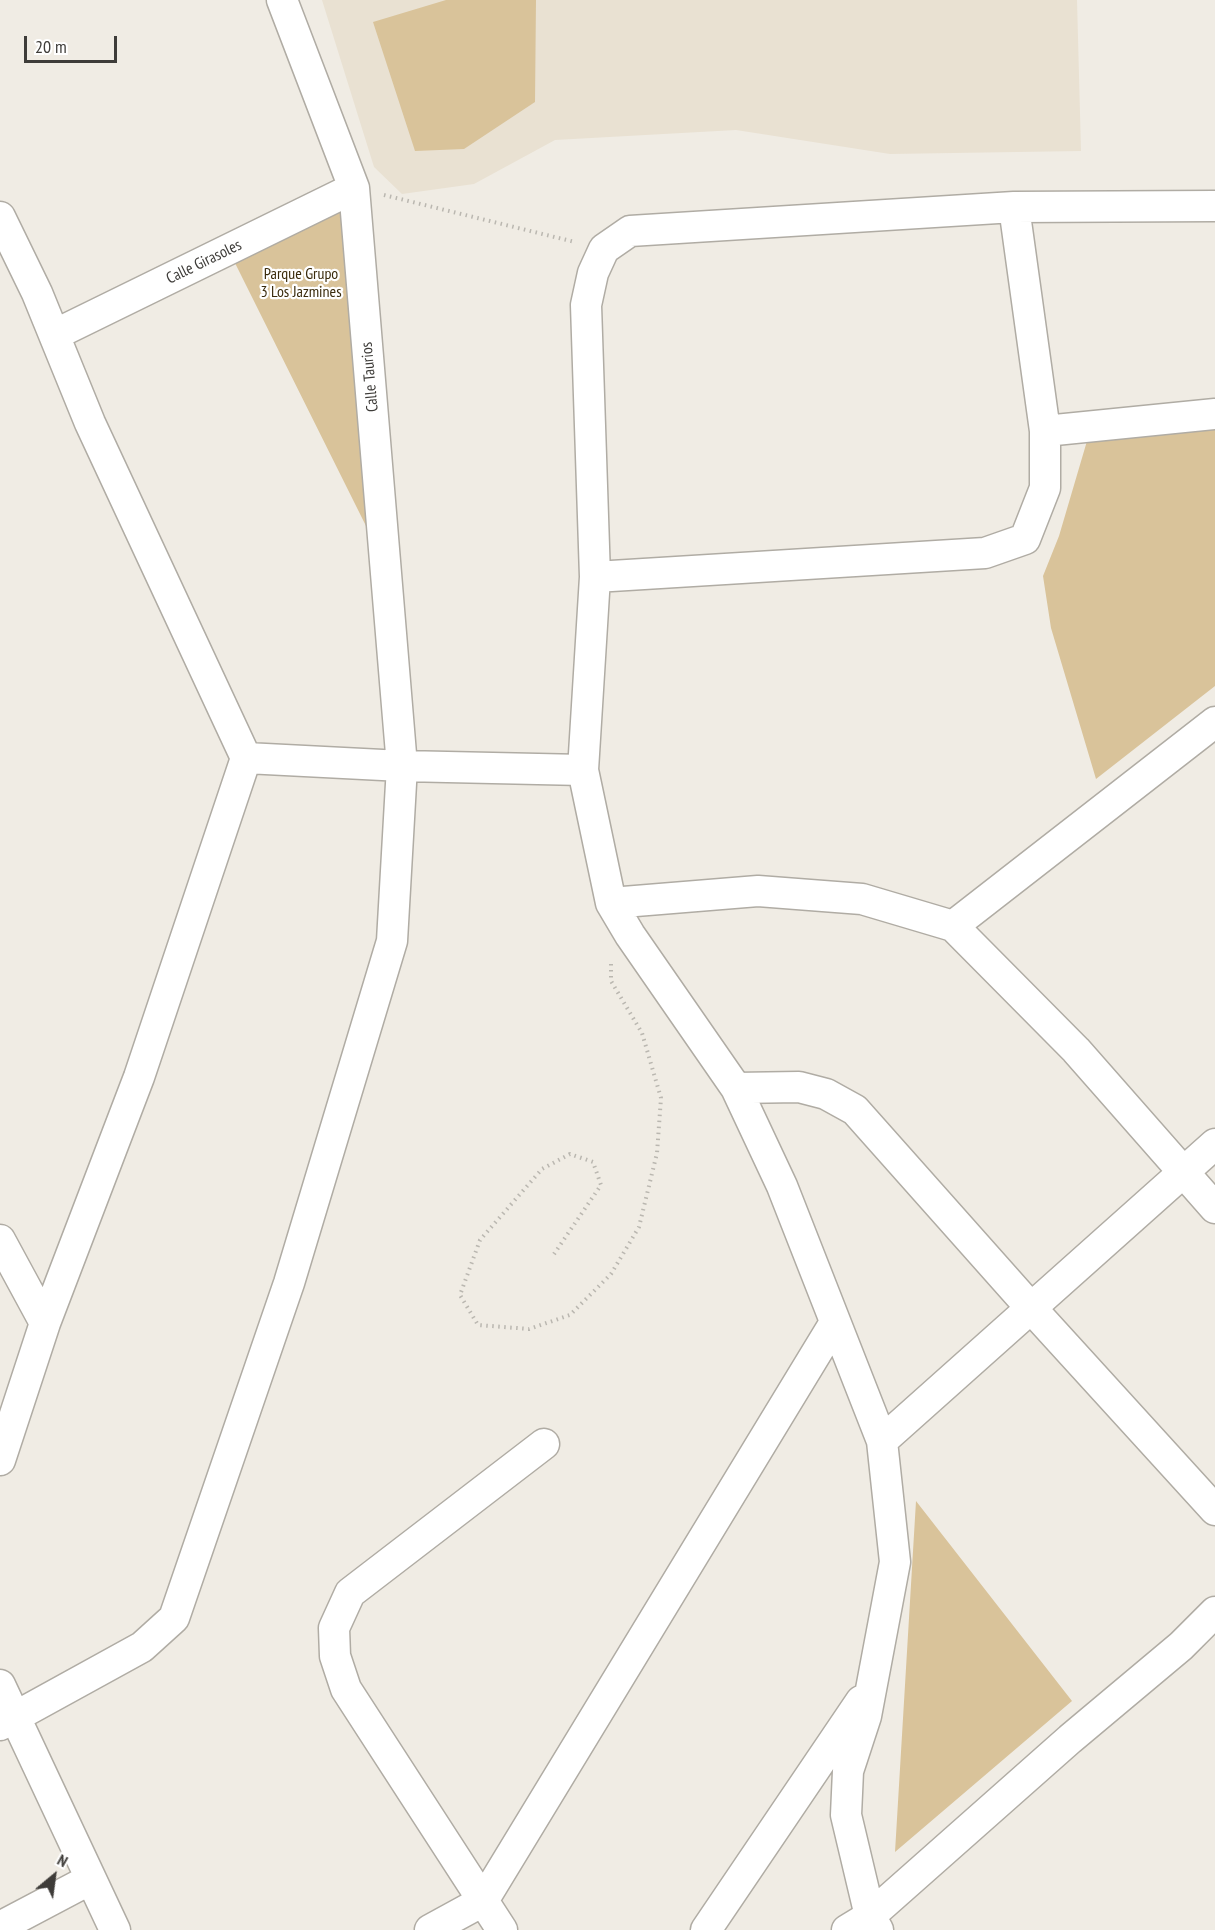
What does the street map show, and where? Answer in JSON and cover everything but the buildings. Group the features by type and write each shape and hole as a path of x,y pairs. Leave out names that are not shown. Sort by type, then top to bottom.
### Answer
{"street":[{"name":"Calle Taurios","path":"8,1721 142,1647 174,1618 289,1283 392,941 402,766 354,188 282,0"},
{"name":"Calle Girasoles","path":"54,335 354,188"},
{"path":"865,1925 846,1815 848,1771 866,1716 895,1562 882,1441 834,1324 782,1186 736,1088 630,935 611,903 584,770 595,577 586,305 594,273 604,249 630,231 1014,207 1215,206"},
{"path":"595,577 986,553 1025,539 1045,488 1045,431 1014,207"},
{"path":"0,218 54,335 90,423 246,758 139,1077 45,1323 0,1460"},
{"path":"1045,431 1215,414"},
{"path":"953,926 1215,722"},
{"path":"246,758 402,766 584,770"},
{"path":"611,903 758,891 862,899 953,926 1076,1050 1182,1174 1215,1208"},
{"path":"736,1088 799,1087 826,1094 855,1110 1215,1510"},
{"path":"882,1441 1215,1144"},
{"path":"0,1240 45,1323"},
{"path":"430,1930 483,1901 834,1324"},
{"path":"502,1930 346,1689 335,1656 334,1628 350,1593 544,1444"},
{"path":"865,1925 1070,1739 1181,1646 1215,1612"},
{"path":"706,1930 872,1684"},
{"path":"0,1685 8,1721 115,1930"},
{"path":"0,1927 89,1880"}],"path":[{"path":"354,188 604,249"},
{"path":"554,1254 601,1185 593,1162 570,1154 542,1169 480,1240 460,1295 478,1325 529,1329 570,1315 611,1274 639,1227 657,1154 661,1098 642,1032 611,981 611,959"}],"shaded area":[{"path":"322,0 1077,0 1081,151 890,154 736,130 555,140 474,184 402,194 374,167"}],"green space":[{"path":"446,0 536,0 535,102 464,149 415,151 373,22"},
{"name":"Parque Grupo 3 Los Jazmines","path":"345,204 370,534 233,259"},
{"path":"1215,429 1215,686 1096,779 1051,628 1043,576 1059,536 1087,441"},
{"path":"916,1501 1072,1701 895,1852"}]}
